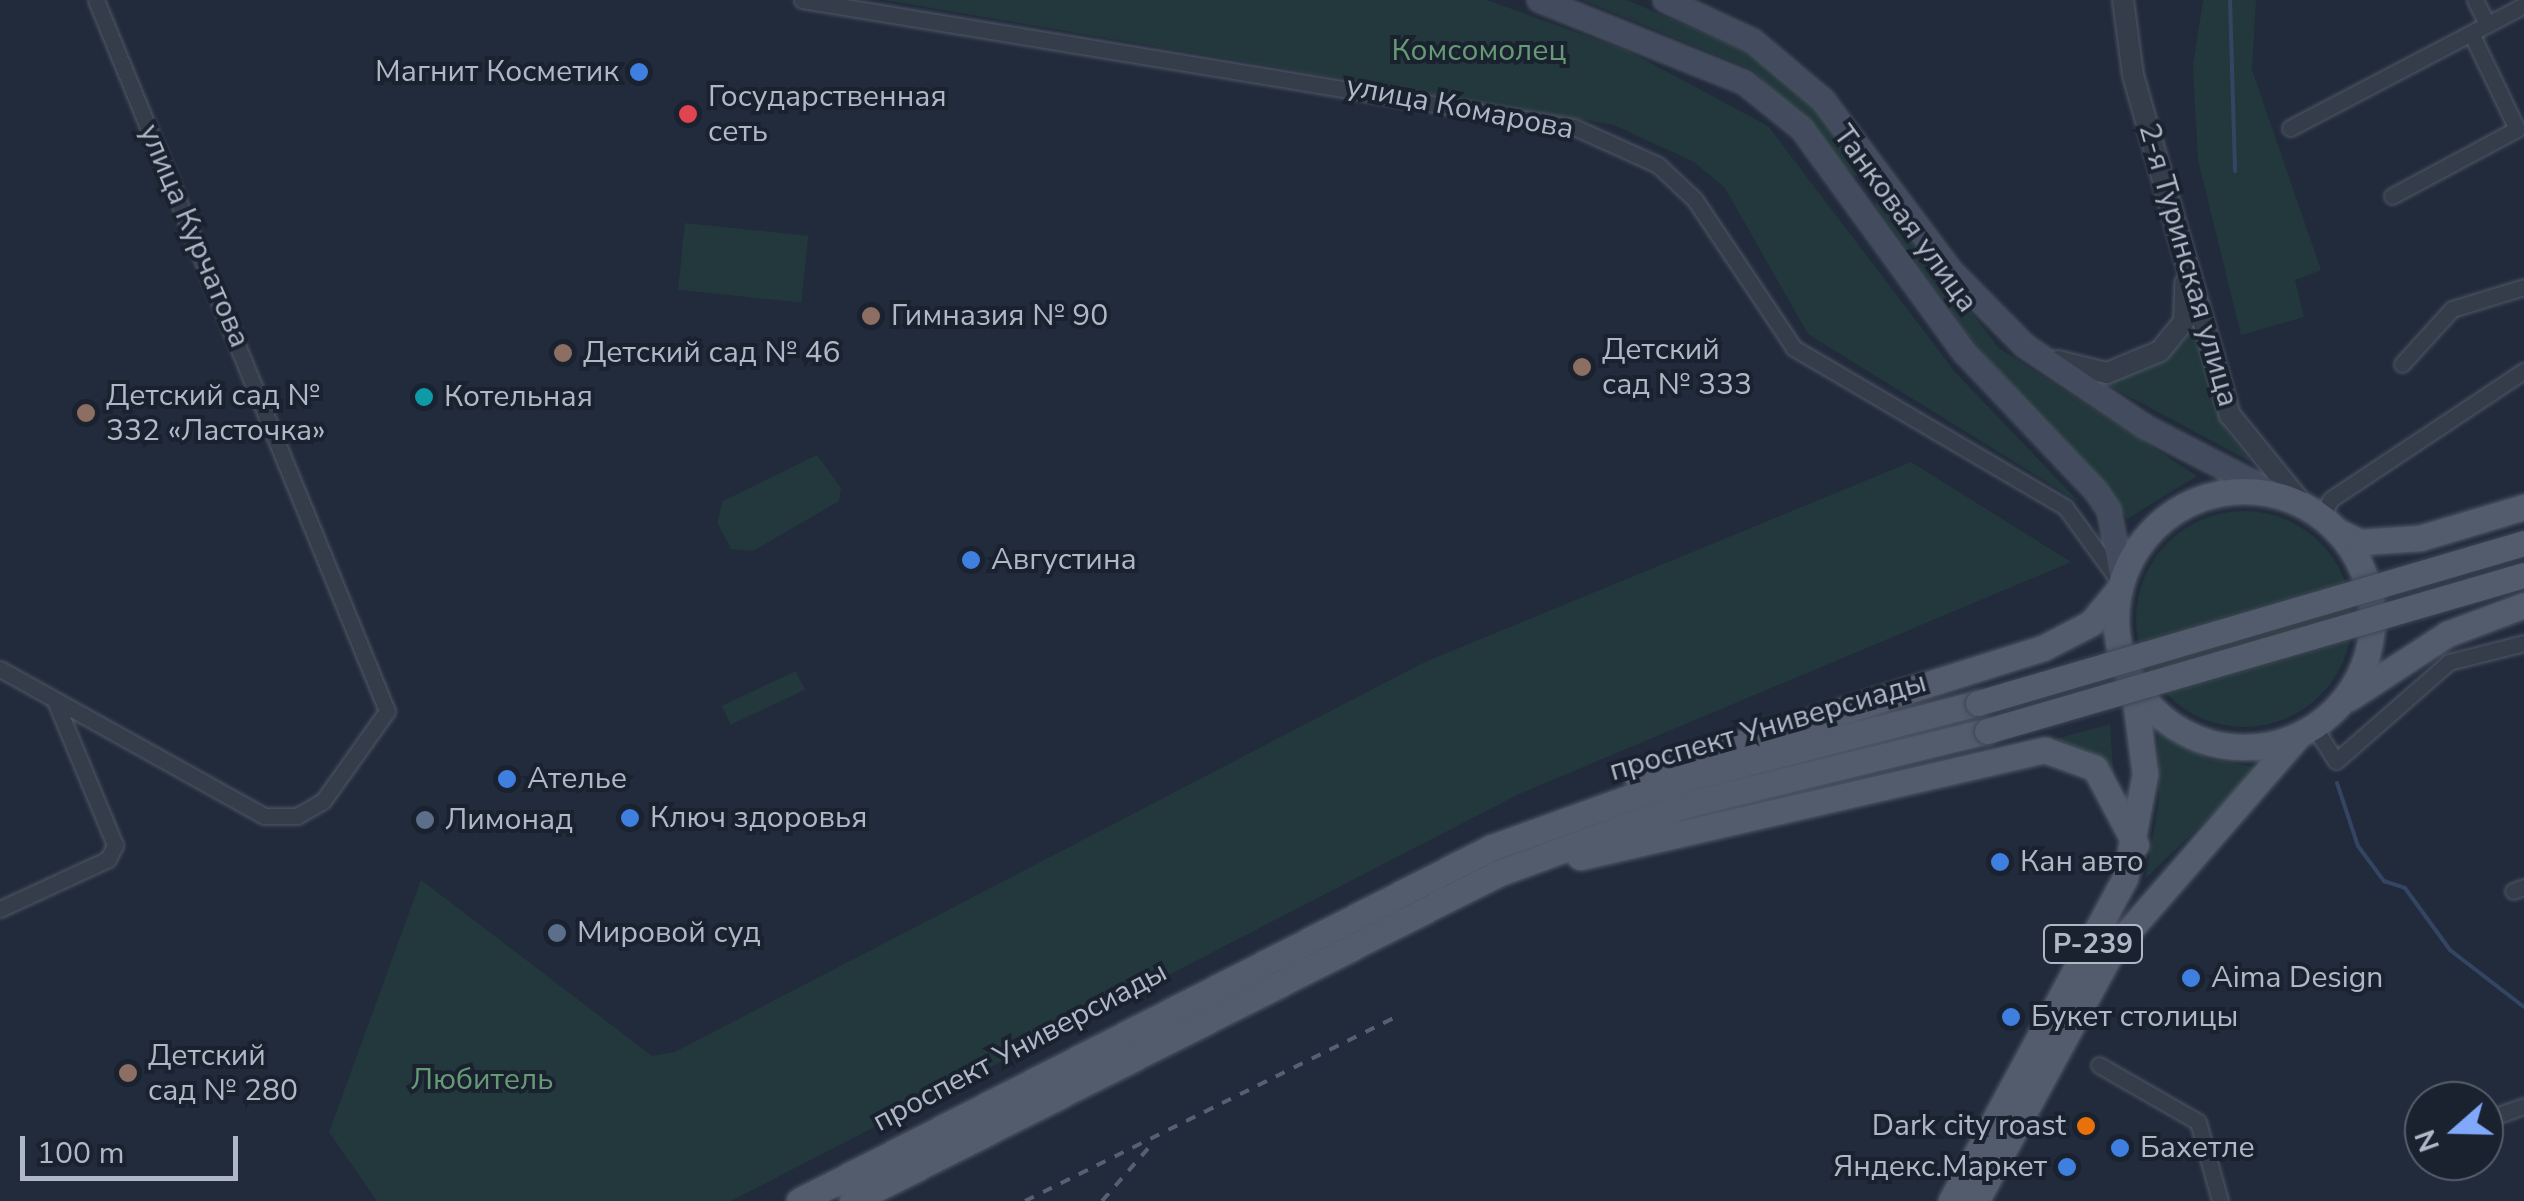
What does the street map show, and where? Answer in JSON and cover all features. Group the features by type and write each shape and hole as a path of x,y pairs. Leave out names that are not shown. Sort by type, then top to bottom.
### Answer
{"main road":[{"name":"Танковая улица","path":"1540,0 1745,83 1802,129 1856,198 1965,353 2093,487 2109,510 2121,584"},
{"name":"Танковая улица","path":"1665,0 1753,42 1824,100 1951,271 2025,346 2145,428 2277,496"},
{"path":"1856,198 1883,176"},
{"path":"1490,848 1582,796 1734,740 2043,648 2091,623 2121,584 2152,530 2183,506 2238,491 2277,496 2360,542 2420,538 2524,507"},
{"name":"Р-239","path":"2320,518 2366,578 2372,616 2361,671 2341,703"},
{"name":"проспект Универсиады","path":"798,1201 1490,848 1672,782 1978,703 2524,543"},
{"name":"проспект Универсиады","path":"852,1201 1497,874 1681,806 1986,731 2524,575"},
{"name":"Р-239","path":"1951,1201 2097,936 2136,845 2143,730 2124,663 2121,584"},
{"name":"Р-239","path":"1976,1201 2113,949 2306,732 2341,703 2447,634 2524,605"},
{"name":"Р-239","path":"2124,663 2149,705 2198,739 2259,747 2306,732"},
{"path":"1497,874 2045,750 2096,768 2136,845"}],"street":[{"name":"улица Курчатова","path":"55,701 236,808 280,816 323,801 357,762 380,732 384,693 96,0"},
{"name":"улица Комарова","path":"802,0 1574,127 1658,166 1695,200 1772,320 1816,365 2065,507 2121,584"},
{"name":"2-я Туринская улица","path":"2123,0 2174,227 2234,424 2320,518"},
{"path":"2475,0 2487,24"},
{"path":"2290,128 2524,5"},
{"path":"2392,196 2517,128 2471,33"},
{"path":"2025,346 2096,374 2160,350 2187,308 2174,227"},
{"path":"2402,364 2452,309 2524,287"},
{"path":"2320,518 2330,499 2524,371"},
{"path":"2065,507 2087,510 2093,487"},
{"path":"2306,732 2336,761 2449,662 2524,643"},
{"path":"0,669 55,701 115,845 108,859 0,908"},
{"path":"2100,1065 2198,1122 2220,1201"}],"green space":[{"name":"Комсомолец","path":"885,0 1487,0 1628,51 1768,126 1955,372 2079,502 1808,334 1725,188 1694,162 1614,125"},
{"path":"1583,0 1627,0 1761,58 1826,118 1866,175 1853,176 1753,70"},
{"path":"2203,0 2256,0 2252,70 2321,270 2295,280 2304,317 2241,335 2198,160 2193,66"},
{"path":"1879,194 1999,348 2197,476 2127,519 1969,336 1875,205"},
{"path":"685,223 808,236 801,303 678,290"},
{"path":"2196,326 2225,429 2251,462 2102,382 2162,361"},
{"path":"817,455 841,488 839,501 753,551 731,549 717,522 723,501"},
{"name":"Любитель","path":"1911,462 2071,562 1519,794 731,1201 377,1201 329,1132 421,880 652,1056 675,1052 1425,662"},
{"path":"2244,511 2285,520 2320,543 2343,578 2352,619 2343,660 2320,695 2285,718 2244,727 2203,718 2168,695 2145,660 2136,619 2145,578 2168,543 2203,520"},
{"path":"796,671 805,690 731,725 722,706"},
{"path":"2110,724 2114,781 2087,751 2056,739"},
{"path":"2158,727 2208,759 2260,768 2146,878 2159,800"}],"waterway":[{"path":"2230,0 2235,171"},
{"path":"2337,783 2358,846 2384,881 2405,888 2450,950 2524,1007"}],"railway":[{"path":"1025,1201 1397,1016"},
{"path":"1102,1201 1151,1145"}],"place":[{"name":"Магнит Косметик","path":"639,72"},
{"name":"Государственная сеть","path":"688,114"},
{"name":"Гимназия № 90","path":"871,316"},
{"name":"Детский сад № 46","path":"563,353"},
{"name":"Детский сад № 333","path":"1582,367"},
{"name":"Котельная","path":"424,397"},
{"name":"Детский сад № 332 «Ласточка»","path":"86,413"},
{"name":"Августина","path":"971,560"},
{"name":"Ателье","path":"507,779"},
{"name":"Ключ здоровья","path":"630,818"},
{"name":"Лимонад","path":"425,820"},
{"name":"Кан авто","path":"2000,862"},
{"name":"Мировой суд","path":"557,933"},
{"name":"Aima Design","path":"2191,978"},
{"name":"Букет столицы","path":"2011,1017"},
{"name":"Детский сад № 280","path":"128,1073"},
{"name":"Dark city roast","path":"2086,1126"},
{"name":"Бахетле","path":"2120,1148"},
{"name":"Яндекс.Маркет","path":"2067,1167"}]}
